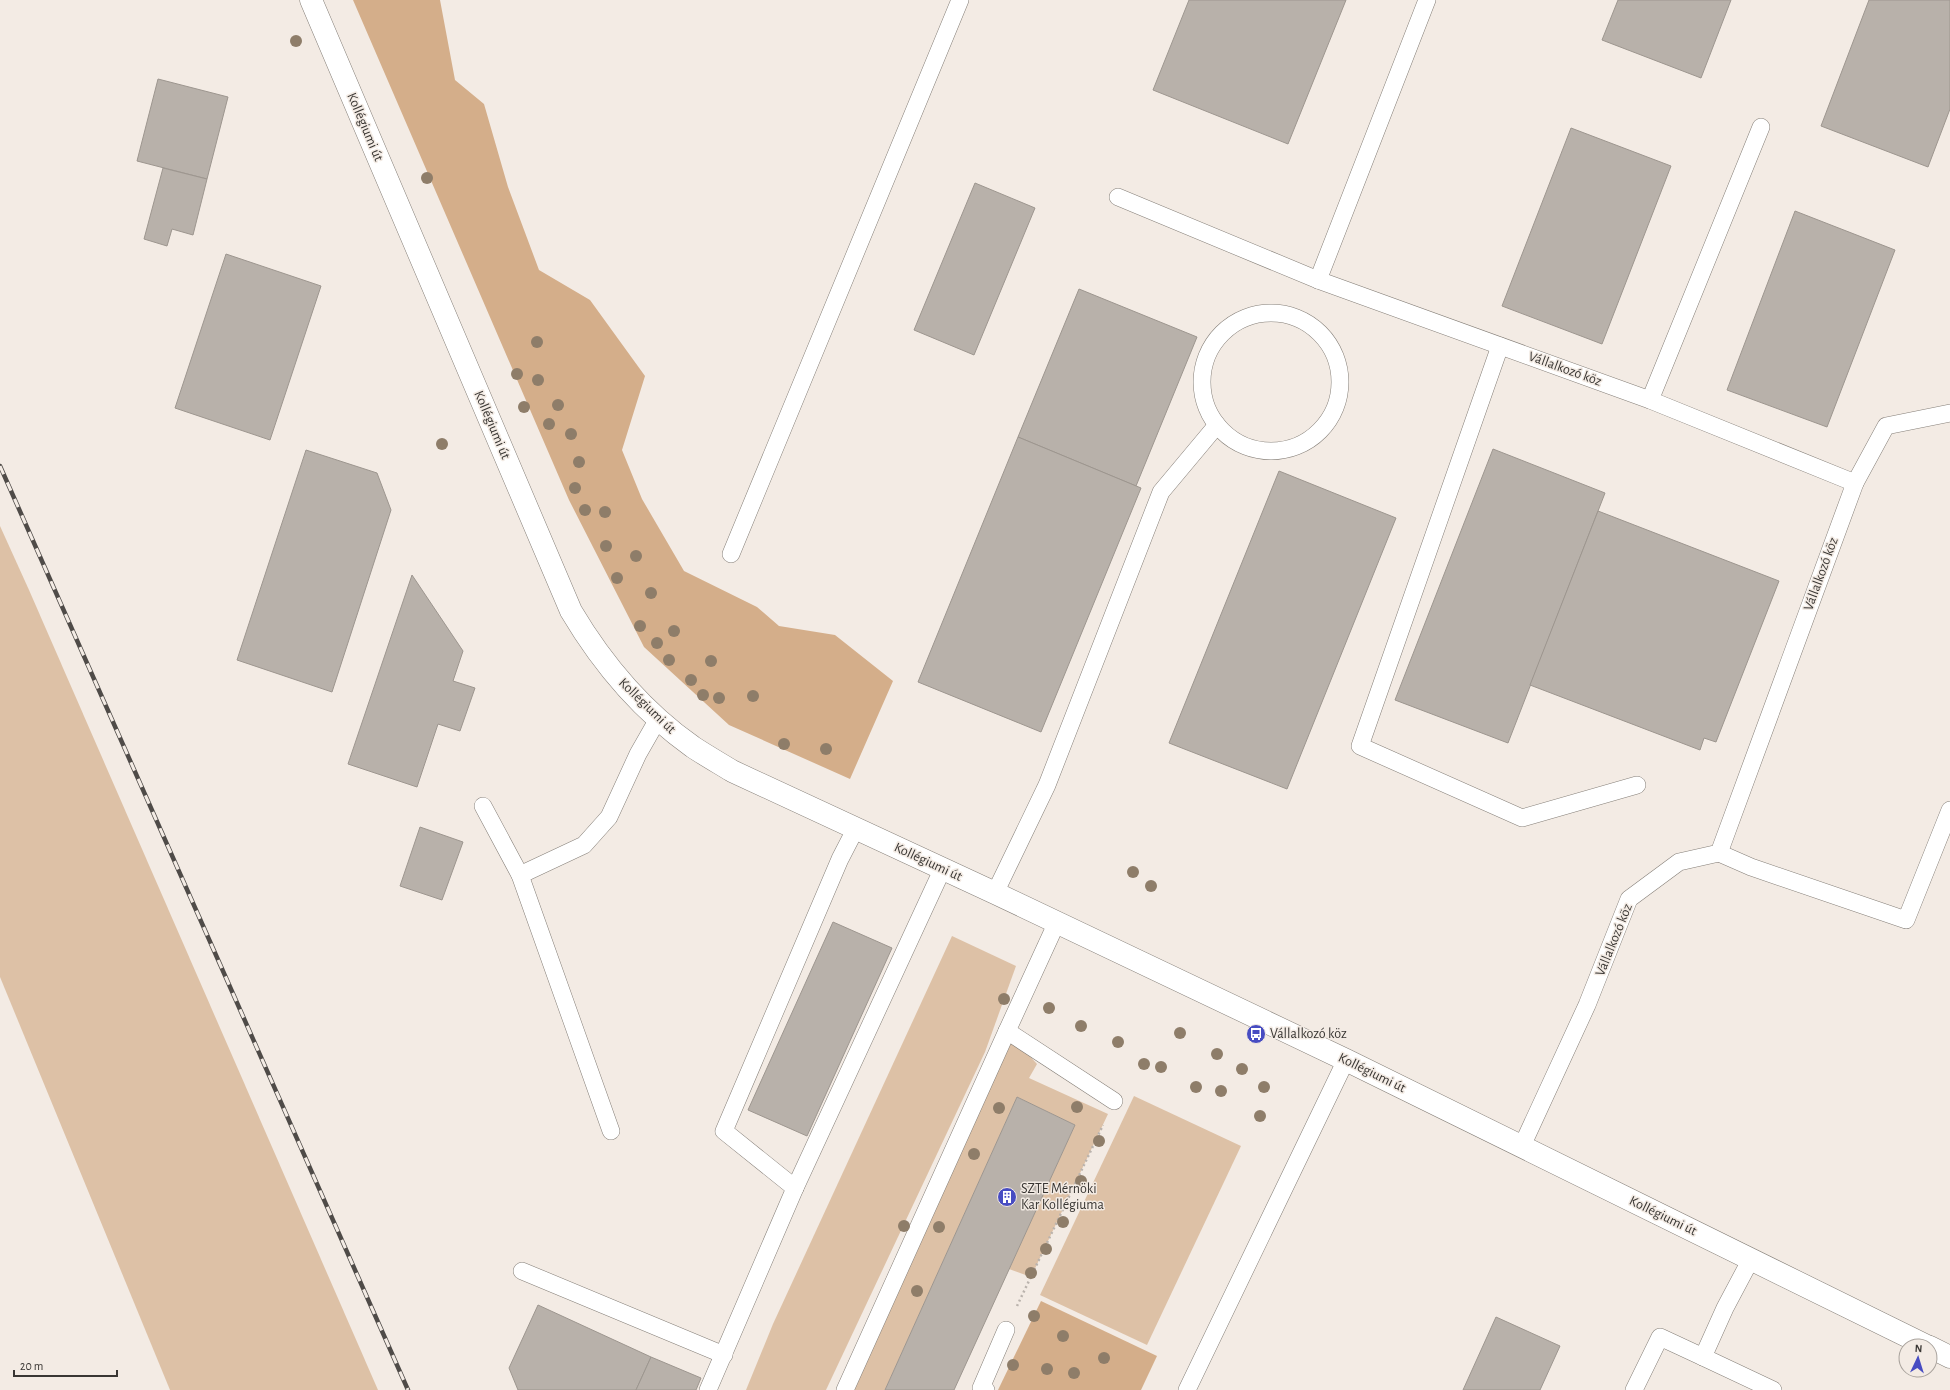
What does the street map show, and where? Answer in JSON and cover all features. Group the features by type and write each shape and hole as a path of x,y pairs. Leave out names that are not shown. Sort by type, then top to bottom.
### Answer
{"street":[{"name":"Kollégiumi út","path":"311,0 571,611 606,664 626,688 658,720 694,747 732,770 943,868 1346,1060 1911,1338"},
{"path":"1938,1351 1950,1357"}],"lane":[{"path":"731,554 960,0"},
{"path":"1318,280 1427,0"},
{"path":"1650,400 1761,127"},
{"name":"Vállalkozó köz","path":"1118,197 1318,280 1650,400 1855,483 1719,853 1679,862 1629,899 1587,1005 1522,1146"},
{"path":"1258,314 1279,314 1299,319 1316,330 1329,344 1337,363 1340,383 1337,403 1328,421 1316,435 1300,444 1283,450 1264,451 1246,446 1230,438 1217,425 1207,408 1202,388 1202,381 1204,368 1211,349 1223,332 1239,321 1258,314"},
{"path":"1500,346 1360,746 1522,818 1637,785"},
{"path":"1855,483 1886,426 1950,413"},
{"path":"995,893 1047,785 1161,492 1217,425"},
{"path":"520,875 584,845 609,817 638,754 658,720"},
{"path":"483,806 520,875 611,1131"},
{"path":"1719,853 1751,867 1906,920 1950,810"},
{"path":"795,1188 724,1130 840,860 856,828"},
{"path":"708,1390 795,1188 943,868"},
{"path":"844,1390 1057,922"},
{"path":"1007,1031 1114,1100"},
{"path":"1187,1390 1346,1060"},
{"path":"1703,1357 1725,1308 1751,1259"},
{"path":"522,1271 724,1355"},
{"path":"982,1389 1006,1330"},
{"path":"1634,1390 1660,1337 1703,1357 1743,1384 1773,1390"}],"path":[{"path":"1006,1330 1114,1100"}],"shaded area":[{"path":"353,0 440,0 455,80 484,104 508,187 539,270 590,300 645,376 622,450 642,499 684,571 757,607 779,626 835,635 893,681 850,779 729,725 644,647 569,500"},
{"path":"0,526 378,1390 170,1390 0,977"},
{"path":"952,936 1016,966 985,1052 826,1390 746,1390 773,1324"},
{"path":"1007,1031 1037,1064 1029,1078 1108,1114 1031,1277 1009,1269 1075,1125 1017,1097 885,1390 845,1390"},
{"path":"1134,1096 1241,1146 1147,1345 1040,1295"},
{"path":"1041,1301 1157,1356 1141,1390 998,1390"}],"building":[{"path":"1189,0 1346,0 1288,144 1153,90"},
{"path":"1618,0 1731,0 1701,78 1602,40"},
{"path":"1869,0 1950,0 1950,109 1928,167 1821,126"},
{"path":"158,79 228,97 207,179 137,161"},
{"path":"1571,128 1671,166 1602,344 1502,306"},
{"path":"163,168 207,179 193,235 172,229 167,246 144,239"},
{"path":"975,183 1035,208 974,355 914,330"},
{"path":"1795,211 1895,250 1827,427 1727,390"},
{"path":"226,254 321,286 270,440 175,408"},
{"path":"1079,289 1197,337 1136,486 1018,437"},
{"path":"1018,437 1141,488 1041,732 918,682"},
{"path":"1493,449 1605,493 1508,743 1395,700"},
{"path":"306,450 377,473 391,510 332,692 237,660"},
{"path":"1279,471 1396,518 1287,789 1169,743"},
{"path":"1598,511 1779,581 1716,742 1704,738 1700,750 1530,685"},
{"path":"412,575 463,651 453,681 475,688 460,731 438,724 417,787 348,764"},
{"path":"420,827 463,842 442,900 400,886"},
{"path":"833,922 892,948 807,1136 748,1110"},
{"name":"SZTE Mérnöki Kar Kollégiuma","path":"1017,1097 1075,1125 954,1390 885,1390"},
{"path":"538,1305 651,1357 636,1390 518,1390 509,1368"},
{"path":"1496,1317 1560,1346 1540,1390 1463,1390"},
{"path":"651,1357 701,1378 696,1390 636,1390"}],"railway":[{"path":"0,466 408,1390"}],"place":[{"name":"Vállalkozó köz","path":"1256,1034"},
{"name":"SZTE Mérnöki Kar Kollégiuma","path":"1007,1197"}]}
